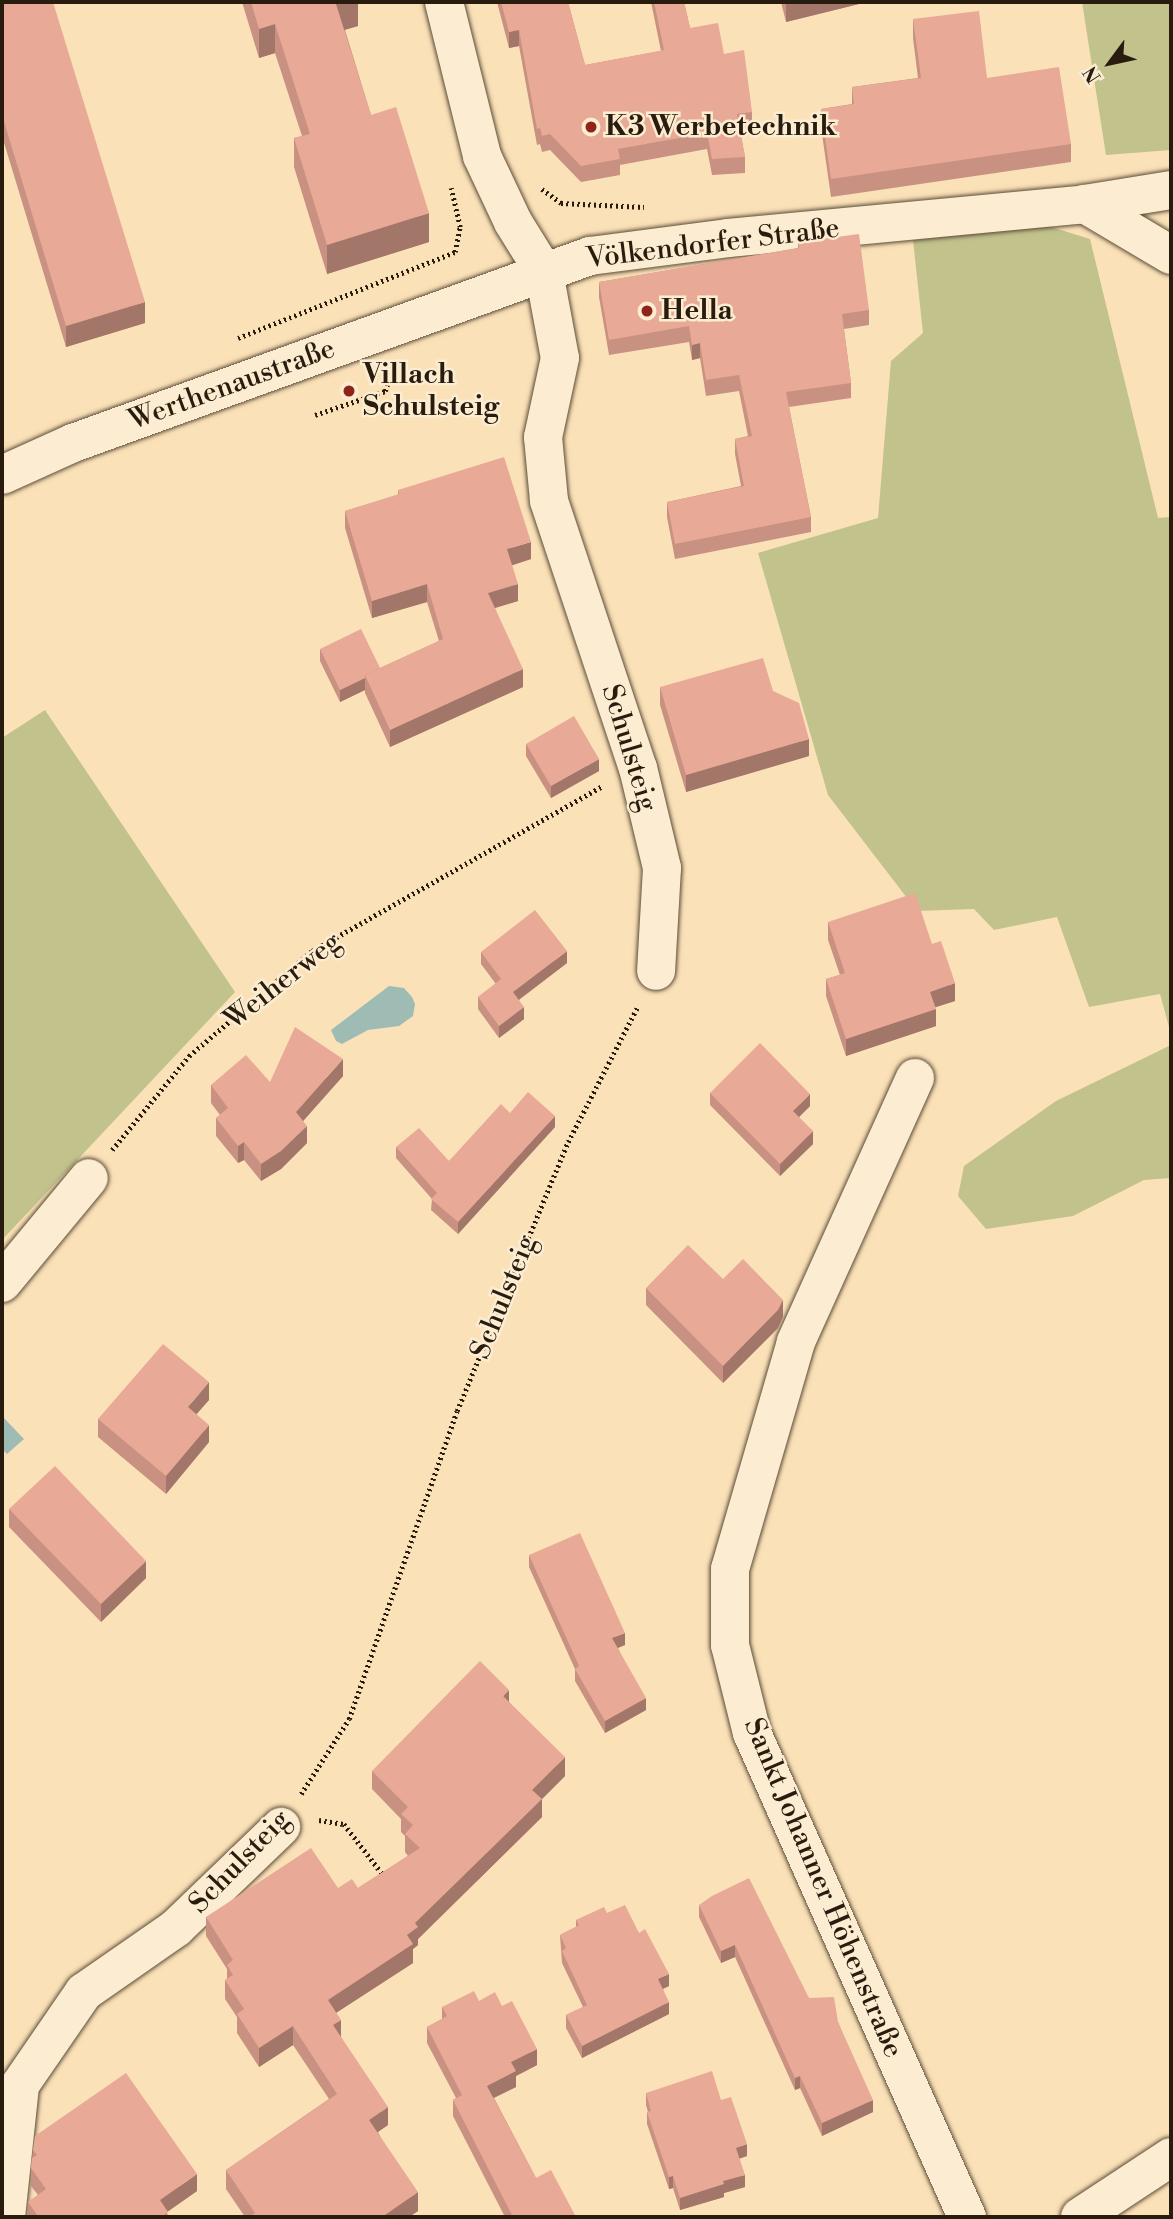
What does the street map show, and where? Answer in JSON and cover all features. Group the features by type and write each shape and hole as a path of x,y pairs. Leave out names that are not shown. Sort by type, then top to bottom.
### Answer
{"street":[{"path":"444,2 482,156 513,222 544,272"},
{"name":"Völkendorfer Straße","path":"544,272 590,256 728,238 1085,204 1171,190"},
{"path":"1085,204 1171,255"},
{"name":"Werthenaustraße","path":"2,475 73,443 544,272"},
{"name":"Schulsteig","path":"544,272 560,358 543,437 550,501 638,768 662,868 656,971"},
{"name":"Sankt Johanner Höhenstraße","path":"915,1079 796,1342 730,1569 730,1645 752,1733 967,2217"},
{"path":"2,1283 89,1178"},
{"name":"Schulsteig","path":"6,2217 20,2085 84,1992 176,1928 281,1827"},
{"path":"1080,2217 1171,2157"}],"path":[{"name":"Weiherweg","path":"89,1178 189,1056 312,951 562,807 638,768"},
{"name":"Schulsteig","path":"281,1827 349,1719 457,1410 568,1142 656,971"},
{"path":"281,1827 313,1819 344,1824 393,1887"}],"green space":[{"path":"1082,2 1171,2 1171,150 1106,155"},
{"path":"1045,225 1090,239 1158,518 1171,517 1171,1034 1160,994 1089,1007 1057,917 994,930 974,909 917,911 828,795 758,553 878,518 891,361 923,333 913,240"},
{"path":"45,710 235,992 2,1240 2,738"},
{"path":"1171,1045 1171,1178 1144,1180 1073,1216 986,1229 958,1196 964,1166 1056,1101"}],"water":[{"path":"389,986 404,988 412,997 415,1004 413,1016 399,1026 368,1030 342,1044 336,1041 331,1030"},
{"path":"2,1416 24,1439 7,1454 2,1449"}],"building":[{"path":"2,2 53,2 145,302 66,326 2,115"},
{"path":"251,2 342,2 336,4 371,115 396,107 429,213 327,245 294,138 310,134 275,24 259,29"},
{"path":"501,2 568,2 585,65 664,50 654,2 684,2 690,28 718,23 724,54 744,50 752,112 737,114 745,157 712,159 707,133 618,149 620,159 581,166 550,134 542,136 540,128 537,129 519,30 509,32"},
{"path":"979,11 987,78 1059,67 1071,144 831,179 821,109 854,104 852,87 921,78 913,19"},
{"path":"859,234 869,310 842,314 851,383 786,392 811,517 675,544 667,502 744,486 735,439 752,436 739,375 706,380 700,343 692,345 689,326 609,340 599,282 799,248 798,242"},
{"path":"504,457 531,542 507,549 518,584 488,593 523,669 390,730 365,675 443,639 427,584 372,601 345,511 399,494 398,490"},
{"path":"361,629 380,668 340,690 320,649"},
{"path":"763,658 773,691 799,703 809,739 686,775 660,687"},
{"path":"574,716 599,759 551,786 526,744"},
{"path":"915,893 932,944 941,941 955,983 930,992 936,1009 846,1039 826,979 845,973 828,922"},
{"path":"535,910 567,951 513,992 524,1007 499,1026 478,997 501,979 481,952"},
{"path":"295,1027 343,1059 296,1112 307,1126 281,1151 261,1164 244,1142 238,1146 216,1118 228,1108 211,1085 246,1055 270,1082"},
{"path":"760,1043 810,1094 793,1111 813,1131 780,1164 710,1093"},
{"path":"528,1092 555,1116 458,1222 431,1199 437,1193 396,1147 419,1128 449,1161 501,1104 510,1113"},
{"path":"688,1245 723,1279 743,1259 783,1300 778,1310 723,1366 646,1288"},
{"path":"163,1344 209,1382 188,1407 209,1425 166,1476 98,1419"},
{"path":"55,1466 146,1561 101,1604 9,1509"},
{"path":"580,1533 625,1633 612,1638 646,1698 605,1721 575,1669 579,1666 529,1555"},
{"path":"480,1661 509,1690 503,1696 565,1757 532,1790 542,1799 415,1923 418,1927 407,1935 413,1944 328,2000 341,2020 333,2025 388,2107 369,2120 418,2192 382,2217 249,2217 255,2213 226,2170 337,2094 293,2026 259,2048 237,2014 244,2009 225,1980 233,1975 227,1965 233,1960 206,1917 311,1848 338,1888 352,1879 358,1888 420,1848 405,1834 413,1825 401,1814 408,1807 372,1771"},
{"path":"749,1878 809,1998 834,1997 838,2022 873,2100 822,2123 800,2076 795,2078 735,1945 721,1951 699,1905"},
{"path":"625,1905 639,1933 645,1929 669,1974 658,1979 669,2002 582,2046 566,2015 587,2005 562,1951 566,1948 560,1935 579,1925 576,1920 604,1907 607,1913"},
{"path":"474,1991 479,2001 495,1992 502,2006 512,2001 537,2049 511,2062 516,2071 487,2086 536,2178 551,2170 576,2217 513,2217 453,2100 462,2095 427,2027 447,2016 442,2007"},
{"path":"712,2071 721,2100 731,2097 747,2144 736,2148 745,2175 680,2198 673,2176 669,2177 647,2112 651,2111 646,2093"},
{"path":"126,2073 197,2174 160,2200 168,2212 161,2217 34,2217 37,2215 28,2202 46,2189 31,2168 32,2158 37,2155 33,2150 35,2136"}],"place":[{"name":"K3 Werbetechnik","path":"591,127"},
{"name":"Hella","path":"647,311"},
{"name":"Villach Schulsteig","path":"349,391"}]}
